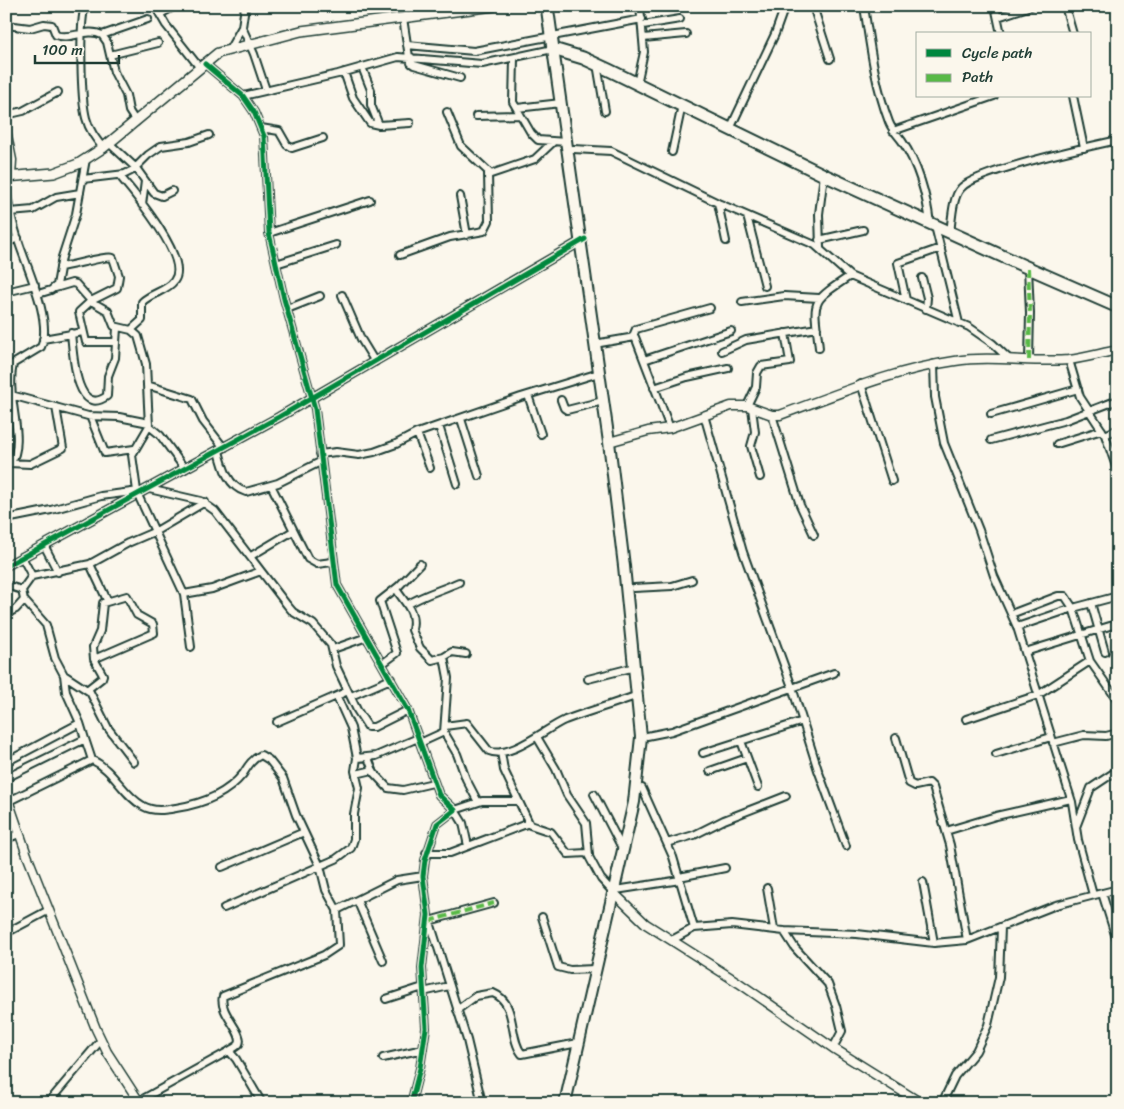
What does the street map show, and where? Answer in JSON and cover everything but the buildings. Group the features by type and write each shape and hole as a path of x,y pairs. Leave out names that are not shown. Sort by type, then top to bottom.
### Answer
{"highway":[{"path":"547,6 554,35"},
{"path":"552,6 556,50 597,64 824,175 1028,268 1118,306"}],"main road":[{"path":"9,177 54,173 68,169 106,146 218,53 301,31 403,18 445,9 494,6"},
{"path":"556,50 561,103 569,145"},
{"path":"556,50 583,240 600,343 612,442 641,737 639,774 634,802 622,848 615,892 564,1103"},
{"path":"583,240 603,401 612,442 634,588 646,736 642,788 627,856 619,873"}],"street":[{"path":"85,6 82,32 84,110 90,129 106,146 136,168 157,195 172,191"},
{"path":"155,6 203,66 244,96 261,128 265,144 269,233 287,309 313,398 332,562 337,585 408,710 433,783 439,796 455,810 463,823 468,846"},
{"path":"160,14 175,6"},
{"path":"229,50 242,27 245,6"},
{"path":"638,84 643,62 640,6"},
{"path":"730,129 775,34 786,6"},
{"path":"813,6 830,59"},
{"path":"864,6 874,70 893,131 902,140 912,161 928,205 941,248 959,323"},
{"path":"995,6 1001,32"},
{"path":"998,17 1031,6"},
{"path":"1066,6 1070,32"},
{"path":"403,18 411,63 460,78"},
{"path":"7,23 30,28 49,23 52,25 56,35 61,37 82,32 102,35 148,19"},
{"path":"407,45 474,51 554,35 642,22 680,19"},
{"path":"242,27 250,43 266,90"},
{"path":"643,38 686,34"},
{"path":"102,35 114,72 126,95 129,111 136,122"},
{"path":"110,55 158,43"},
{"path":"244,96 344,72 398,56 482,64 556,50"},
{"path":"514,59 512,97 534,138 611,151 718,203 820,248 850,276 959,323 992,343 1009,359"},
{"path":"597,64 604,111"},
{"path":"362,67 371,90 370,105 379,125"},
{"path":"344,72 356,103 370,123 379,125 410,123"},
{"path":"6,115 30,108 58,92"},
{"path":"893,131 988,98"},
{"path":"1073,98 1084,148"},
{"path":"517,108 561,103"},
{"path":"672,152 682,105"},
{"path":"447,112 461,146 488,173 493,174 535,159 552,142"},
{"path":"476,116 520,115"},
{"path":"261,128 279,131 287,144 292,148 324,138"},
{"path":"6,130 12,166 9,177"},
{"path":"83,179 119,176 136,168 148,155 161,146 188,142 209,135"},
{"path":"950,233 957,194 966,184 1044,158 1118,140"},
{"path":"55,288 80,193 86,158"},
{"path":"400,255 450,237 484,231 489,224 488,173"},
{"path":"820,248 819,214 824,175"},
{"path":"119,176 170,245 178,272 176,280 142,302 142,320 131,330"},
{"path":"142,205 145,181"},
{"path":"6,186 10,212 38,294 43,339 41,347 6,368"},
{"path":"10,212 33,210 56,197 80,193"},
{"path":"460,196 467,235"},
{"path":"269,233 370,200"},
{"path":"718,203 726,241"},
{"path":"748,216 765,286"},
{"path":"819,240 863,230"},
{"path":"6,243 18,238"},
{"path":"6,566 313,398 583,240"},
{"path":"276,264 336,245"},
{"path":"906,300 898,263 941,248"},
{"path":"60,267 76,266 108,256 113,258 118,276 117,288 91,301 80,310 83,332 88,343 115,342"},
{"path":"1028,268 1030,313 1029,360"},
{"path":"819,348 815,308 819,298 850,276"},
{"path":"922,278 927,298 926,309"},
{"path":"38,294 72,283 76,284 91,301 108,311 112,324 117,328 131,330 138,336 144,354 149,424 134,449 131,459 156,532 184,594 190,647"},
{"path":"6,292 35,285"},
{"path":"342,295 357,331 375,362"},
{"path":"287,309 320,296"},
{"path":"742,302 784,296 819,298"},
{"path":"633,336 636,329 710,308"},
{"path":"71,333 78,384 90,400 98,400 107,396 107,381 114,362 117,328"},
{"path":"722,351 746,340 817,328"},
{"path":"644,360 731,331"},
{"path":"43,339 83,332"},
{"path":"760,477 751,446 755,432 749,407 756,387 757,373 761,366 790,362 785,333"},
{"path":"600,343 633,336"},
{"path":"633,336 637,339 670,428"},
{"path":"612,442 670,428 731,406 749,407 772,415 788,412 861,384 902,371 934,364 957,360 1069,360 1118,350"},
{"path":"1069,360 1078,389 1089,412 1104,433 1117,468"},
{"path":"8,465 16,450 10,382 13,364"},
{"path":"934,364 935,397 944,443 979,530 994,576 1017,627 1071,799 1076,828 1093,895"},
{"path":"654,388 686,377 728,368"},
{"path":"320,454 336,452 367,454 391,446 416,433 599,373"},
{"path":"861,384 892,481"},
{"path":"146,385 192,399 203,421 221,449 224,470 240,490 251,492 271,485 320,462"},
{"path":"991,414 1078,389"},
{"path":"11,395 90,416 119,417 149,424 166,442 185,469"},
{"path":"528,395 540,434"},
{"path":"561,400 564,408 567,410 603,401"},
{"path":"991,440 1089,412 1118,400"},
{"path":"8,465 30,464 63,448 56,407"},
{"path":"704,415 743,552 792,687 818,770 846,846"},
{"path":"772,415 800,506 814,535"},
{"path":"90,416 105,453 134,449"},
{"path":"461,419 479,476"},
{"path":"439,426 457,484"},
{"path":"1057,444 1118,429"},
{"path":"416,433 430,468"},
{"path":"271,485 310,561 320,564 332,562"},
{"path":"6,519 57,509 101,496 142,492 205,502 216,511 293,612 313,624 333,649 336,666 364,722 371,727 408,710"},
{"path":"92,760 7,798 19,834 101,1040 140,1102 238,1045 239,1041 232,1022 222,1008 223,996 336,948 340,940 337,910 326,890 320,866 304,832 283,778 268,760 261,755 254,759 240,776 212,798 194,805 151,810 140,804 105,769 92,760 80,723 66,692 64,674 55,658 46,625 24,600 22,590 32,576 90,564 128,543 156,532 205,502"},
{"path":"251,556 294,532"},
{"path":"44,545 58,572"},
{"path":"22,557 32,576"},
{"path":"90,564 107,600"},
{"path":"382,664 397,653 380,601 396,589 420,564"},
{"path":"184,594 212,589 261,571"},
{"path":"634,588 672,586 692,580"},
{"path":"407,605 418,598 429,596 459,582"},
{"path":"6,585 22,590"},
{"path":"396,589 415,618 412,630 420,648 432,660 444,657 452,652 466,654"},
{"path":"1011,614 1061,595 1065,596 1073,608 1080,635 1090,661 1118,701"},
{"path":"88,689 102,678 103,675 94,659 93,647 100,631 102,607 107,600 127,596 137,615 153,624 154,633 94,659"},
{"path":"1017,627 1073,608 1118,596"},
{"path":"6,614 24,600"},
{"path":"1091,603 1105,652"},
{"path":"1024,652 1113,625"},
{"path":"333,649 367,637"},
{"path":"444,657 448,678 445,729 478,802"},
{"path":"966,719 1038,695 1090,661"},
{"path":"588,679 635,668"},
{"path":"646,736 672,731 834,673"},
{"path":"64,674 88,689 97,702 101,716 108,728 134,762"},
{"path":"277,722 337,697 391,679"},
{"path":"357,758 368,758 419,741 445,729 467,723 489,752 501,752 537,737 563,721 638,695"},
{"path":"224,908 320,866 348,852 353,845 354,814 359,788 356,774 357,758 351,728 337,697"},
{"path":"703,753 803,721"},
{"path":"6,762 80,723"},
{"path":"996,754 1052,740 1084,735 1106,736 1118,734"},
{"path":"537,737 556,769 567,795 586,823 589,855 600,879 646,924 739,983 833,1048 920,1103"},
{"path":"896,738 909,783 912,785 931,784 946,831 966,940"},
{"path":"6,778 85,739"},
{"path":"741,741 758,787"},
{"path":"501,752 503,767 529,823 534,828 552,832 568,854 585,853 589,855"},
{"path":"368,758 373,770 386,787 391,789 403,790 433,783"},
{"path":"710,771 747,758"},
{"path":"356,774 373,770"},
{"path":"1076,828 1091,788 1118,770"},
{"path":"642,788 667,843 694,928"},
{"path":"594,794 622,848"},
{"path":"667,843 694,835 724,820 786,796"},
{"path":"946,831 996,816 1071,799"},
{"path":"482,1103 473,1063 428,918 423,876 426,853 437,824 455,810 478,802 518,801"},
{"path":"426,853 444,855 529,823"},
{"path":"222,867 304,832"},
{"path":"6,839 19,834"},
{"path":"615,892 725,868"},
{"path":"337,910 397,880 423,876"},
{"path":"923,882 934,943"},
{"path":"767,888 774,929"},
{"path":"672,940 694,928 732,926 784,931 857,934 934,943 966,940 1001,928 1056,905 1118,889"},
{"path":"1102,893 1118,944"},
{"path":"357,900 383,961"},
{"path":"428,918 494,903"},
{"path":"6,933 49,910"},
{"path":"542,917 558,967 570,970 595,969"},
{"path":"411,1103 426,1028 423,952 428,918"},
{"path":"942,1103 955,1076 976,1051 988,1025 999,977 1001,928"},
{"path":"784,931 831,991 842,1032 833,1048"},
{"path":"386,999 423,989 449,986"},
{"path":"457,1010 476,996 493,993 502,999 510,1014 518,1048 522,1054 578,1044"},
{"path":"48,1103 101,1040"},
{"path":"382,1058 423,1049"},
{"path":"229,1051 236,1059 262,1103"}],"marked path":[{"path":"1028,268 1030,313 1029,360"},
{"path":"429,921 494,903"}],"cycle path":[{"path":"205,64 243,96 254,112 264,136 269,233 284,299 315,409 337,585 408,710 439,795 455,810 437,824 425,860 423,876 428,915 422,968 426,1028 420,1068 411,1103"},
{"path":"6,566 279,417 585,239"}]}
